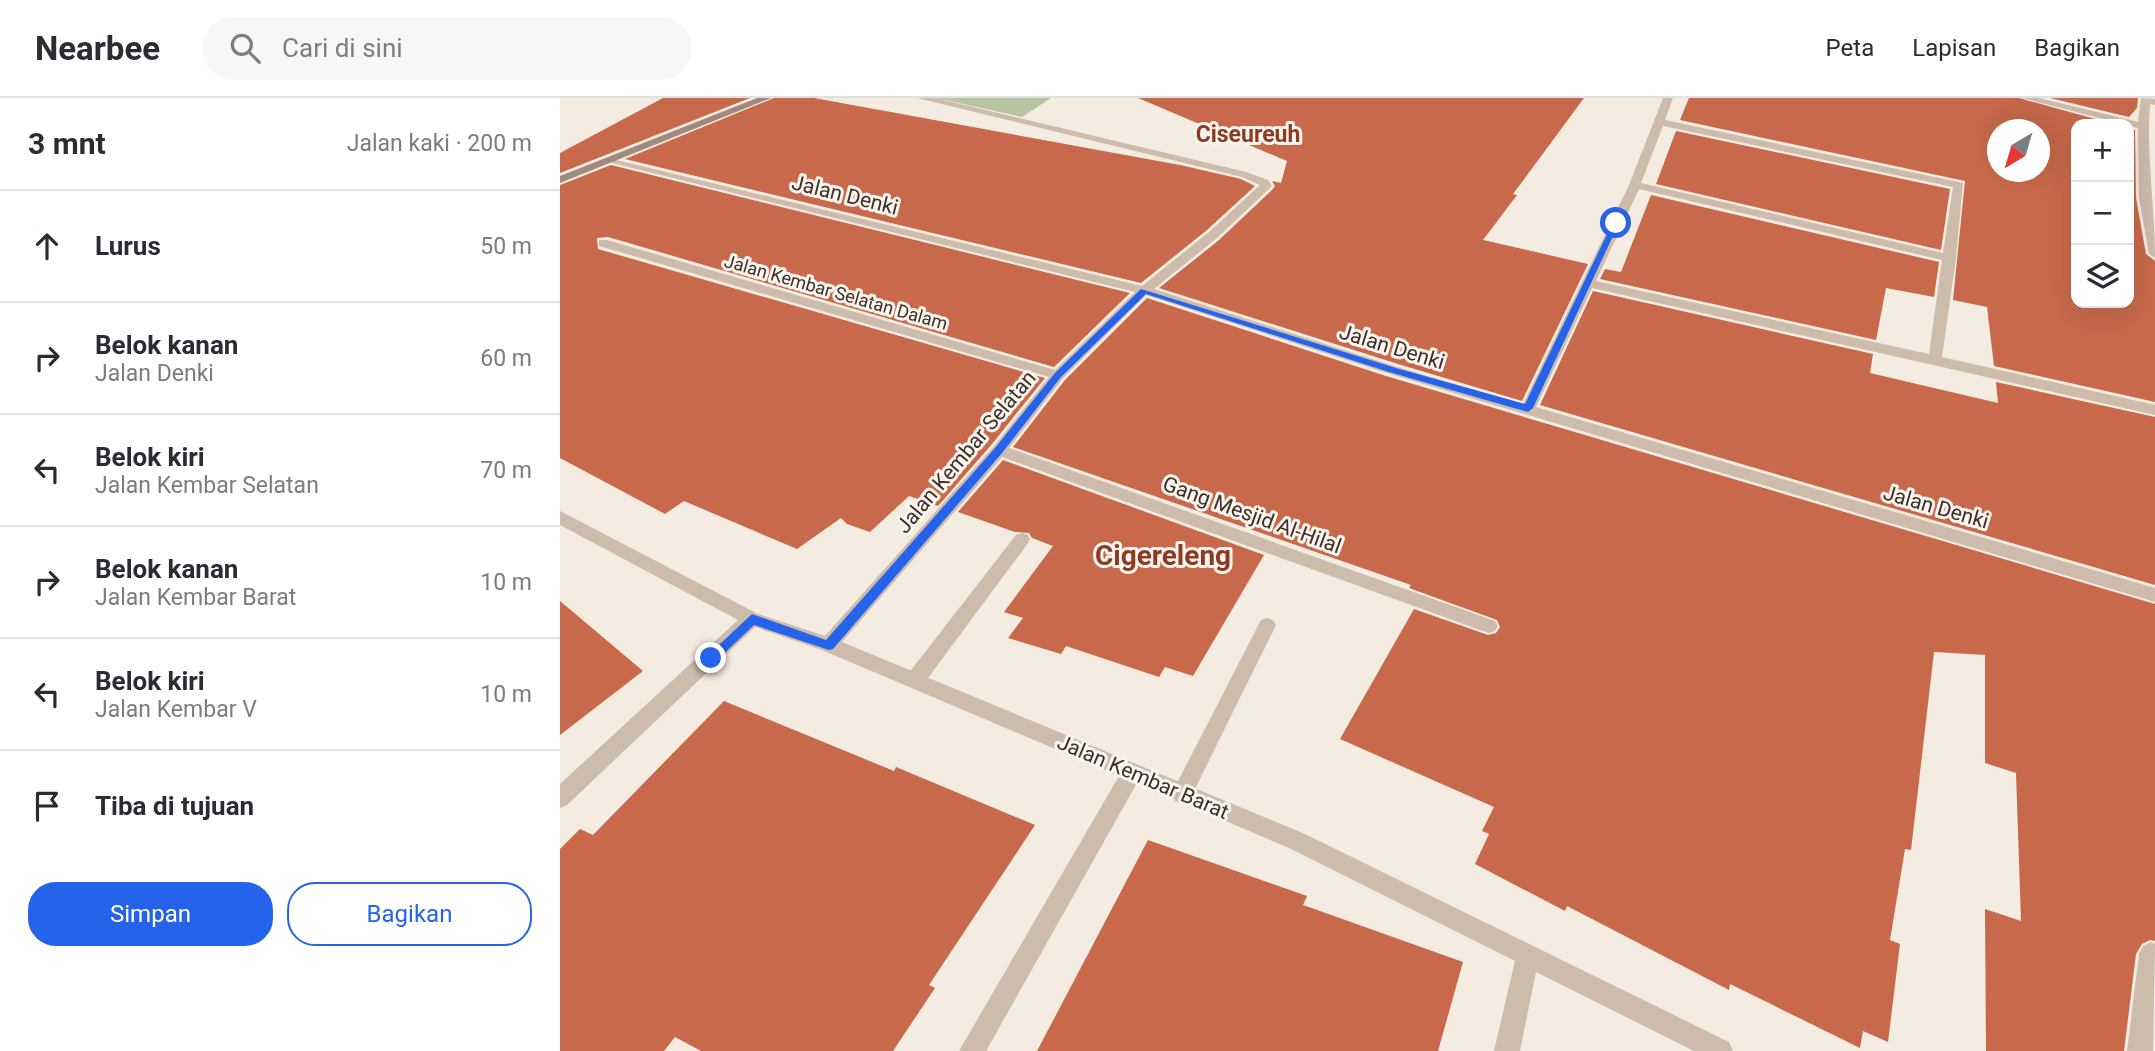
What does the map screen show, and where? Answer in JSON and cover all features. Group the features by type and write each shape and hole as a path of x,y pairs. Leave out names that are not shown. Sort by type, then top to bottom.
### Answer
{"main road":[{"path":"561,179 762,98"}],"street":[{"name":"Jalan Kembar Selatan","path":"829,645 999,450 1058,375 1144,290 1222,227 1266,186 1264,182 1246,174 922,98"},
{"path":"1528,408 1635,185 1668,98"},
{"path":"2027,98 2143,126"},
{"path":"2155,102 2145,99 2143,126 2145,198 2155,254"},
{"path":"1659,122 1959,185 1935,360"},
{"name":"Jalan Denki","path":"612,160 1144,290 1392,370 2155,595"},
{"path":"1635,185 1950,258"},
{"name":"Jalan Kembar Selatan Dalam","path":"603,243 1058,375"},
{"path":"1589,283 2155,410"},
{"name":"Gang Mesjid Al-Hilal","path":"999,450 1489,626"},
{"name":"Jalan Kembar Barat","path":"560,517 752,619 829,645 915,680 1297,841 1720,1051"},
{"path":"915,680 1021,539"},
{"path":"560,798 752,619"},
{"path":"1182,794 1267,625"},
{"path":"972,1051 1133,771"},
{"path":"1507,1051 1528,954"},
{"path":"2140,1051 2151,954"}],"green space":[{"path":"936,98 1051,98 1022,117"}],"building":[{"path":"663,98 750,98 560,173 560,153"},
{"path":"774,98 814,98 1180,165 1241,179 1255,186 1207,230 1141,283 625,159"},
{"path":"1138,98 1584,98 1513,194 1517,195 1483,240 1588,264 1522,401 1159,288 1219,240 1272,190 1275,186 1272,181 1281,183 1287,161"},
{"path":"1689,98 2019,98 2095,119 2071,119 2071,308 2134,308 2135,130 2136,198 2146,254 2155,261 2155,402 1994,366 1987,307 1953,300 1965,181 1680,120"},
{"path":"2050,98 2138,98 2137,108 2129,117"},
{"path":"1676,131 1950,189 1941,250 1656,184"},
{"path":"611,165 1130,293 1054,367 608,237 597,238 598,249 1045,378 938,506 909,496 870,532 847,524 841,518 797,549 684,501 665,514 560,458 560,185"},
{"path":"1651,195 1939,262 1934,297 1886,288 1876,340 1600,279 1605,269 1621,272"},
{"path":"1593,291 1873,354 1870,373 1998,403 1996,382 2155,417 2155,585 1540,405"},
{"path":"1147,298 1386,376 2155,604 2155,941 2142,944 2136,954 2124,1051 1986,1051 1985,909 2021,921 2016,773 1985,763 1985,655 1934,652 1911,850 1905,849 1890,940 1900,944 1888,1042 1863,1031 1860,1048 1730,984 1729,990 1567,906 1565,911 1475,864 1489,834 1482,831 1494,807 1340,739 1414,609 1488,635 1496,633 1500,627 1497,620 1409,588 1411,585 1013,447 1065,380"},
{"path":"1003,460 1264,555 1193,676 1165,667 1159,677 1066,646 1061,654 1008,638 1023,618 1004,612 1053,546 1032,538 1029,533 1015,532 958,512"},
{"path":"560,601 643,671 560,735"},
{"path":"724,701 894,771 896,767 1035,825 929,985 935,988 893,1051 701,1051 675,1037 664,1051 560,1051 560,849 580,829 593,835"},
{"path":"1148,840 1307,896 1303,905 1463,962 1438,1051 1037,1051"}],"district":[{"name":"Ciseureuh","path":"1248,134"},
{"name":"Cigereleng","path":"1163,555"}],"route":[{"path":"711,658 752,619 829,645 999,450 1058,375 1144,290 1392,370 1528,408 1616,223"}]}
